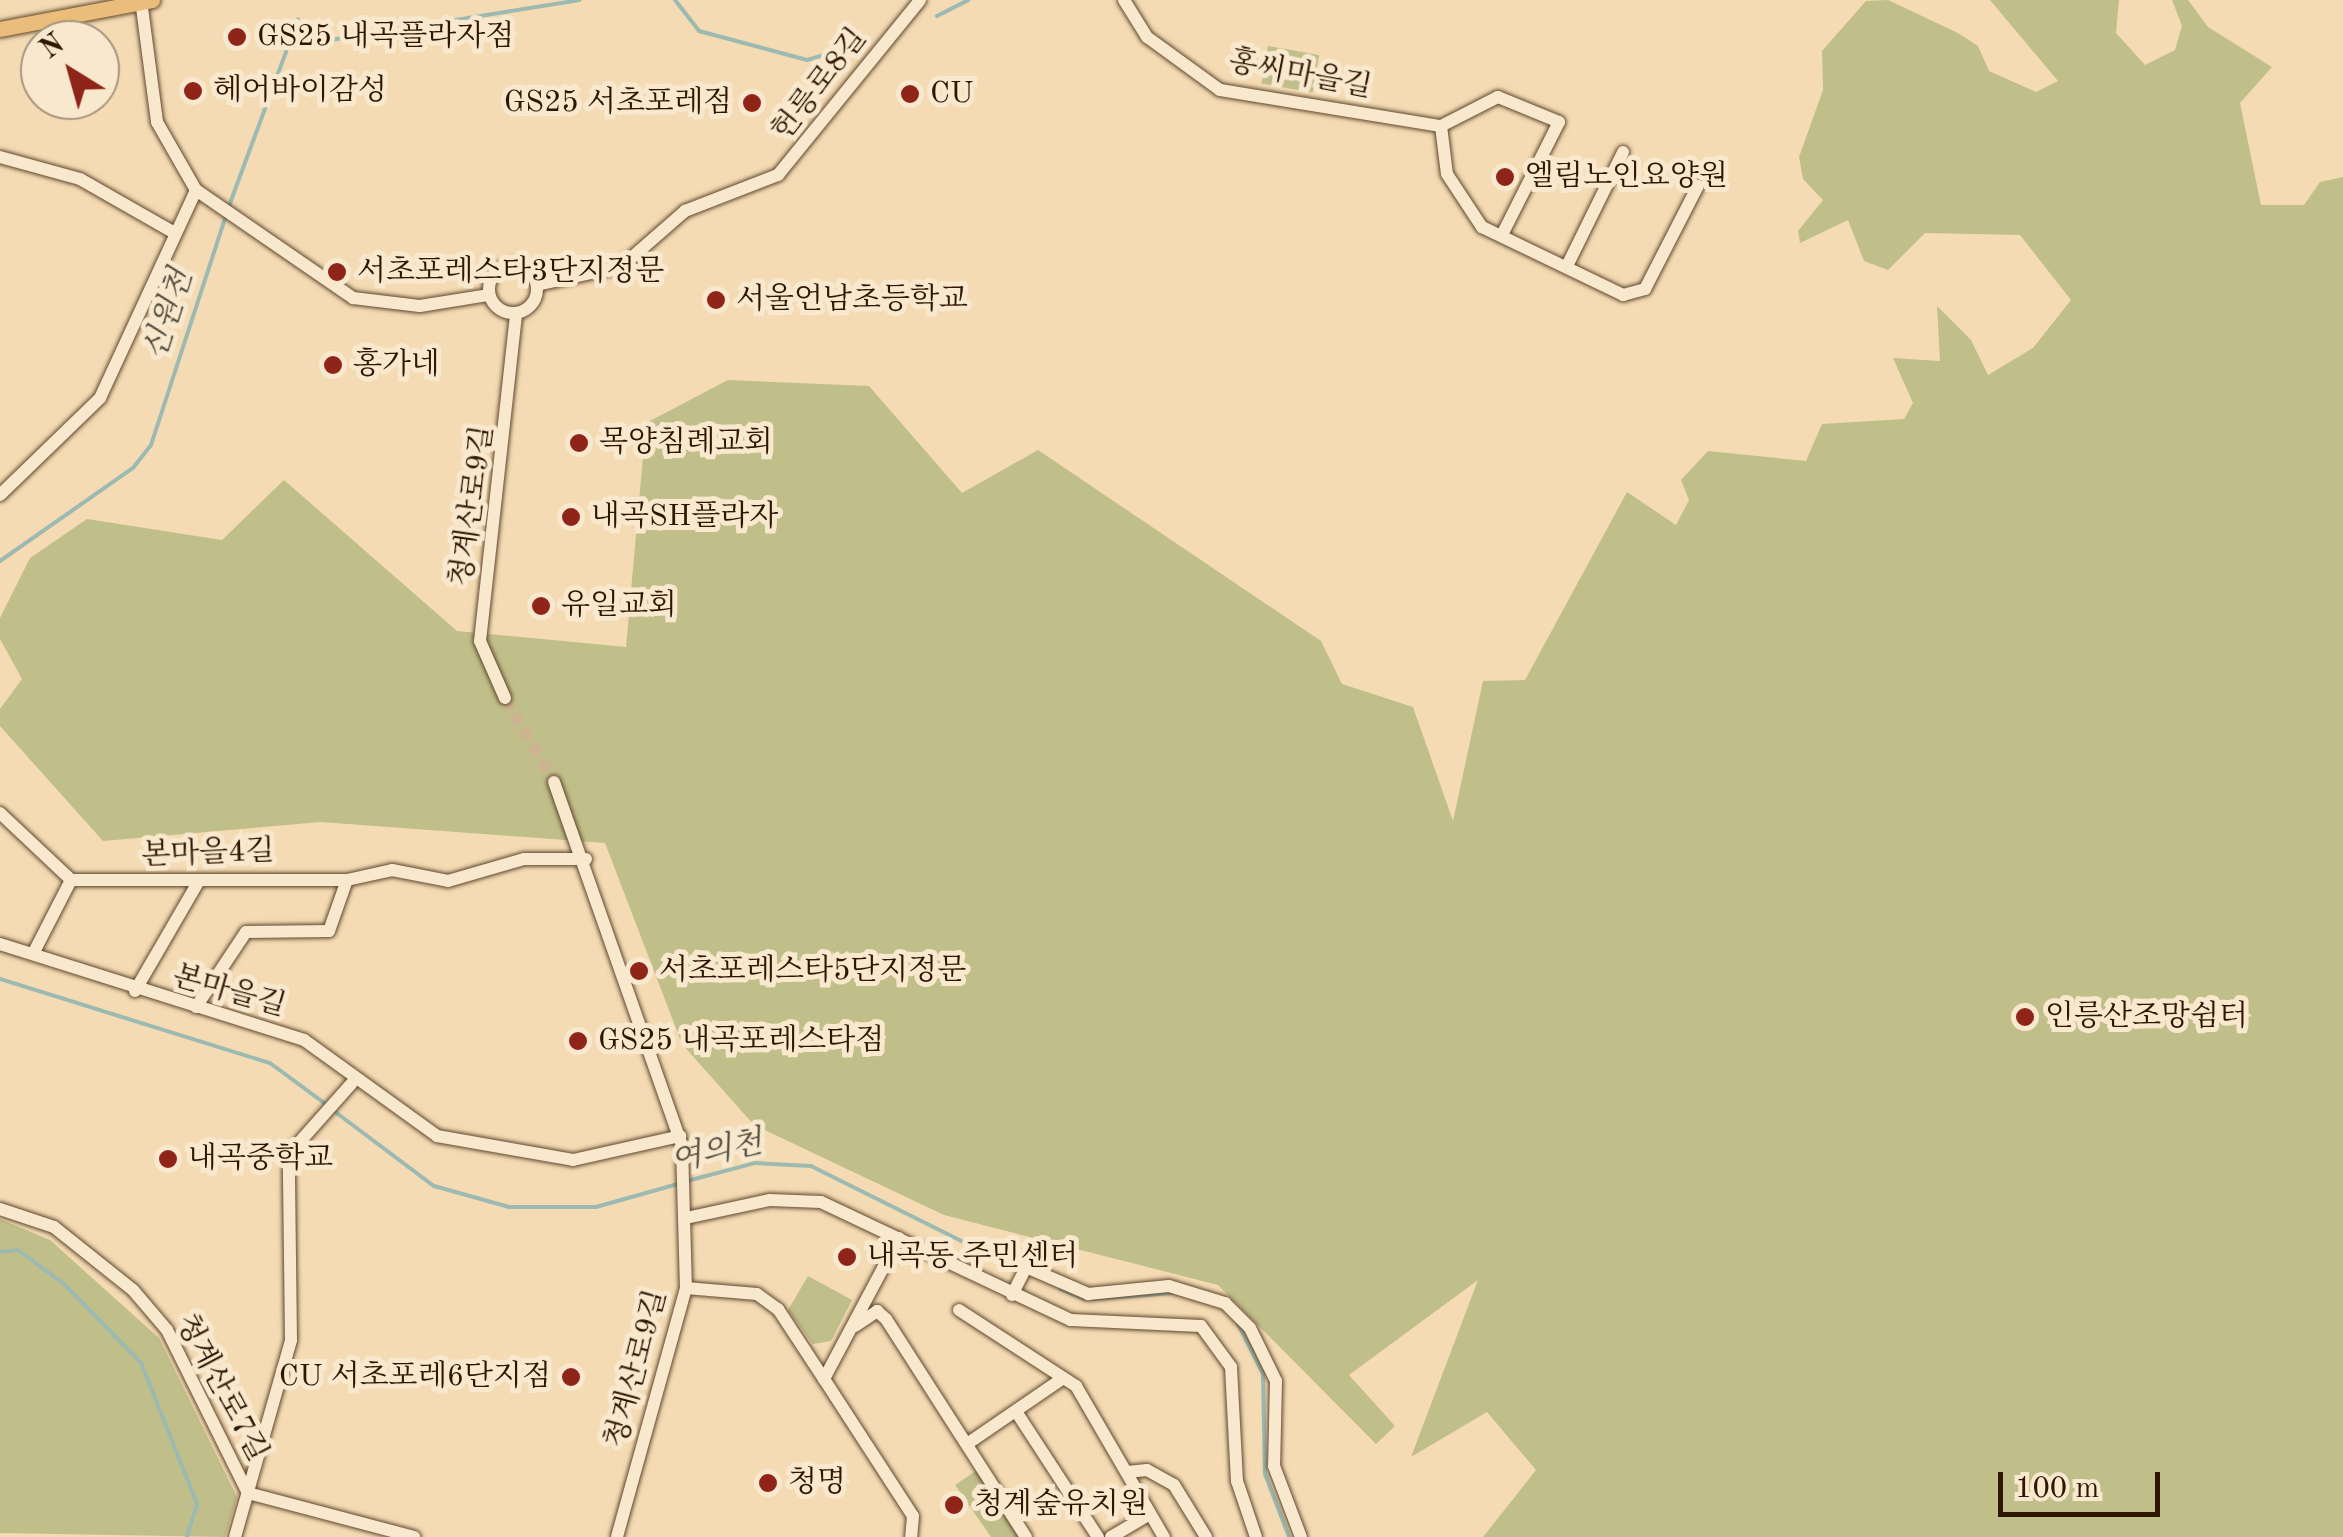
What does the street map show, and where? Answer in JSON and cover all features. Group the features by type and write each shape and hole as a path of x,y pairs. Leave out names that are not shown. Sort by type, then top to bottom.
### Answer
{"main road":[{"path":"0,29 152,0"}],"street":[{"name":"헌릉로8길","path":"537,285 622,266 685,210 778,176 920,0"},
{"name":"홍씨마을길","path":"1124,0 1147,37 1220,90 1441,126"},
{"path":"141,1 157,122 196,190 354,298 420,306 489,294 516,314 531,306 537,285 512,265 491,277 489,294"},
{"path":"1502,235 1560,122 1498,97 1441,126 1447,174 1482,227 1636,297 1698,186"},
{"path":"1567,266 1623,152"},
{"path":"0,156 80,178 173,232"},
{"path":"0,495 100,398 173,232 196,190"},
{"name":"청계산로9길","path":"506,698 480,641 516,314"},
{"path":"348,1088 437,1136 501,1152 574,1160 681,1141 620,989 586,859 554,782"},
{"path":"0,813 66,875 34,950"},
{"path":"196,1007 246,932 330,931 347,880 392,870 448,882 524,859 586,859"},
{"name":"본마을4길","path":"66,875 197,884 347,880"},
{"name":"본마을길","path":"135,990 197,884"},
{"name":"본마을길","path":"0,944 34,950 135,990 304,1040 348,1088"},
{"name":"청계산로7길","path":"235,1537 291,1340 289,1170 318,1120 348,1088"},
{"name":"청계산로9길","path":"617,1537 686,1288 681,1141"},
{"path":"685,1214 770,1200 821,1202 1071,1320 1179,1322 1215,1338 1231,1367 1237,1481 1256,1537"},
{"name":"청계산로7길","path":"0,1210 54,1227 133,1290 167,1330 248,1493"},
{"path":"824,1379 898,1238"},
{"path":"1012,1295 1026,1266 1088,1294 1186,1289 1238,1314 1276,1381 1274,1466 1300,1537"},
{"path":"686,1288 758,1294 778,1309 913,1516 912,1537"},
{"path":"960,1310 1076,1386 1164,1537"},
{"path":"853,1327 877,1311 886,1319 1026,1537"},
{"path":"967,1444 1019,1416 1062,1379"},
{"path":"1019,1416 1098,1537"},
{"path":"1127,1472 1147,1470 1174,1485 1206,1537"},
{"path":"248,1493 414,1537"},
{"path":"1111,1537 1150,1514"}],"shaded area":[{"path":"1888,0 1958,33 1978,46 1989,71 2036,92 2058,81 1990,0 2119,0 2116,33 2145,65 2175,50 2182,26 2172,0 2188,0 2208,27 2272,67 2240,103 2261,205 2304,205 2320,182 2343,177 2343,1537 1483,1537 1536,1470 1487,1412 1411,1457 1478,1280 1349,1375 1395,1426 1376,1444 1218,1285 944,1215 754,1125 682,1044 605,843 321,822 103,841 0,726 0,709 22,679 0,639 0,618 30,558 87,519 222,540 284,480 457,631 626,647 646,423 728,380 869,386 962,493 1038,450 1321,641 1342,684 1413,707 1453,821 1483,681 1525,680 1627,492 1676,525 1689,500 1681,480 1708,451 1806,461 1822,424 1904,419 1913,403 1893,358 1940,361 1937,306 1971,340 1988,375 2033,348 2071,300 2020,235 1925,233 1888,270 1864,261 1848,220 1800,243 1798,231 1823,200 1803,179 1799,157 1823,90 1822,51 1866,1"},
{"path":"1268,46 1319,55 1313,92 1261,83"},
{"path":"0,1219 50,1240 159,1338 237,1497 225,1537 0,1533"},
{"path":"808,1276 852,1300 831,1341 813,1344 788,1310"},
{"path":"976,1471 1021,1537 991,1537 955,1485"}],"waterway":[{"path":"293,46 579,0"},
{"path":"675,0 699,31 807,60 868,42"},
{"path":"937,16 968,0"},
{"name":"신원천","path":"229,206 298,19"},
{"name":"신원천","path":"0,561 133,468 151,445 226,215"},
{"name":"여의천","path":"0,979 270,1063 327,1105"},
{"name":"여의천","path":"334,1111 434,1186 509,1207 596,1207 678,1184"},
{"path":"687,1181 755,1163 811,1166 1020,1270"},
{"path":"0,1252 18,1250 64,1284 141,1363 197,1504 187,1537"},
{"name":"여의천","path":"1060,1289 1084,1299"},
{"name":"여의천","path":"1093,1299 1173,1293"},
{"name":"여의천","path":"1238,1324 1263,1374 1265,1474 1289,1537"}],"tunnel":[{"path":"505,698 554,782"}],"place":[{"name":"GS25 내곡플라자점","path":"237,37"},
{"name":"헤어바이감성","path":"193,91"},
{"name":"CU","path":"910,94"},
{"name":"GS25 서초포레점","path":"752,103"},
{"name":"엘림노인요양원","path":"1505,177"},
{"name":"서초포레스타3단지정문","path":"337,272"},
{"name":"서울언남초등학교","path":"716,300"},
{"name":"홍가네","path":"333,365"},
{"name":"목양침례교회","path":"579,443"},
{"name":"내곡SH플라자","path":"571,517"},
{"name":"유일교회","path":"541,606"},
{"name":"서초포레스타5단지정문","path":"639,971"},
{"name":"인릉산조망쉼터","path":"2025,1017"},
{"name":"GS25 내곡포레스타점","path":"578,1041"},
{"name":"내곡중학교","path":"168,1159"},
{"name":"내곡동 주민센터","path":"847,1257"},
{"name":"CU 서초포레6단지점","path":"571,1377"},
{"name":"청명","path":"768,1483"},
{"name":"청계숲유치원","path":"954,1505"}]}
